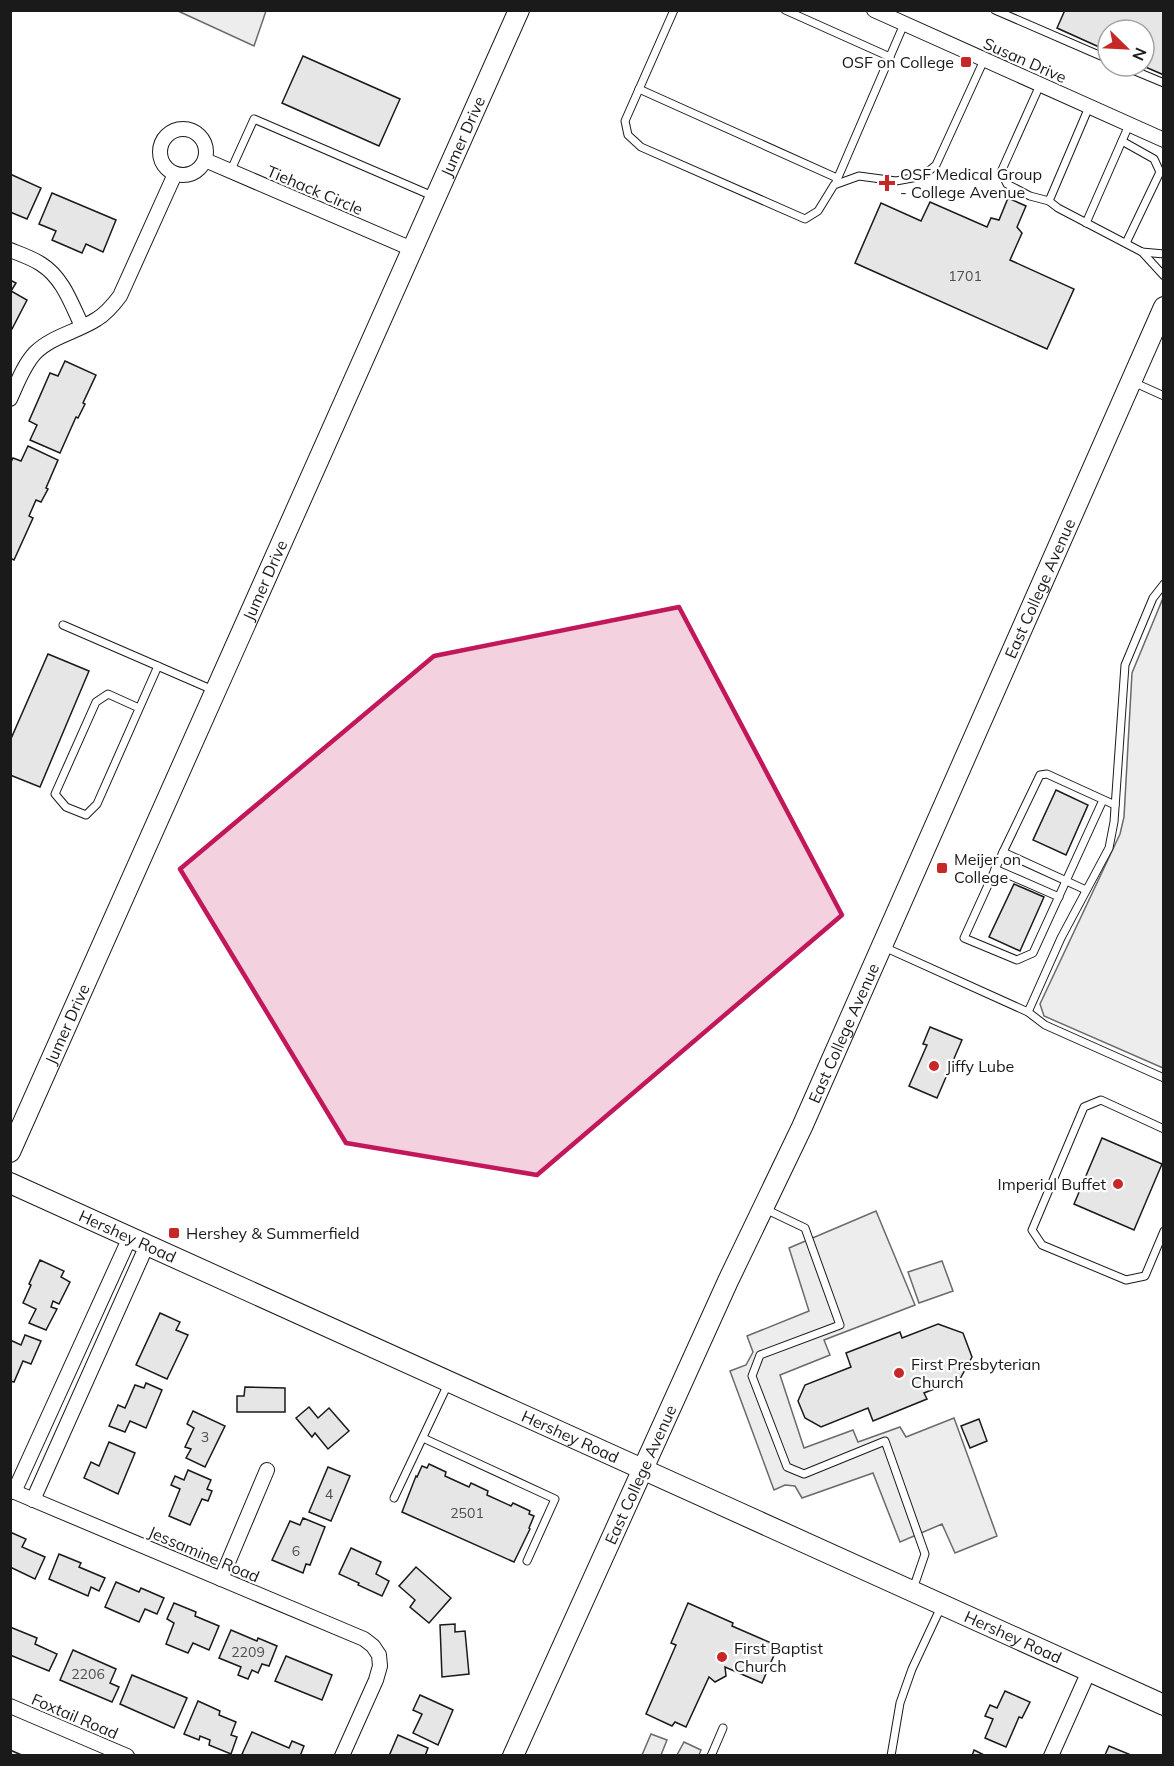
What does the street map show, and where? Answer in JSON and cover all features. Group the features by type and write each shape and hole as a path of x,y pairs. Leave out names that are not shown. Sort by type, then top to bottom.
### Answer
{"main road":[{"name":"Jumer Drive","path":"10,1152 519,10"},
{"name":"East College Avenue","path":"513,1755 728,1281 802,1128 1164,307"},
{"name":"Hershey Road","path":"10,1183 1164,1705"}],"street":[{"name":"Susan Drive","path":"873,10 1164,140"},
{"path":"189,130 202,138 205,145 205,160 196,172 182,176 175,174 164,164 161,157 163,142 174,131 189,130"},
{"name":"Tiehack Circle","path":"205,160 412,249"},
{"path":"10,399 34,354 48,343 97,319 111,308 120,296 175,174"},
{"path":"10,250 40,263 53,273 63,286 82,326"},
{"path":"12,1491 80,1347 139,1241"},
{"path":"33,1500 98,1354 139,1241"},
{"path":"80,1347 98,1354"},
{"path":"221,1579 267,1470"},
{"name":"Jessamine Road","path":"12,1491 364,1639 373,1646 379,1654 381,1666 342,1755"},
{"path":"1051,1755 1089,1671"},
{"name":"Foxtail Road","path":"10,1706 127,1755"}],"lane":[{"path":"674,10 625,121 628,135 640,147 805,219 818,211 836,182 904,24"},
{"path":"785,10 890,57"},
{"path":"995,10 1096,54"},
{"path":"639,89 836,182 859,176 896,181 923,176 936,165 984,60"},
{"path":"1040,85 1001,172 1007,184 1030,196 1049,201 1058,208 1142,252 1164,276"},
{"path":"1049,201 1089,107"},
{"path":"230,172 254,119 436,198"},
{"path":"1086,223 1129,125"},
{"path":"1122,141 1154,159 1160,172 1126,243"},
{"path":"1142,252 1164,254"},
{"path":"1131,381 1164,396"},
{"path":"1028,1012 1061,938 1109,848 1114,822 1125,665 1153,598 1164,584"},
{"path":"63,625 216,691"},
{"path":"139,708 108,694 96,702 55,794 66,807 86,815 97,804 158,666"},
{"path":"1103,800 1033,953 1017,960 964,938 1040,775 1047,774 1115,805"},
{"path":"1003,852 1086,890"},
{"path":"995,869 1059,897"},
{"path":"882,946 1028,1012 1045,1025 1164,1078"},
{"path":"1164,1129 1101,1100 1084,1107 1032,1230 1041,1245 1126,1280 1145,1276 1164,1231"},
{"path":"763,1208 805,1228 840,1325 760,1355 752,1376 787,1467 804,1474 885,1442 925,1554 913,1591"},
{"path":"394,1498 449,1382"},
{"path":"423,1438 555,1499 527,1561"},
{"path":"891,1755 900,1703 912,1669 942,1605"},
{"path":"711,1755 723,1728"}],"highlighted area":[{"path":"679,607 842,915 537,1175 346,1143 180,869 434,656"}],"shaded area":[{"path":"178,11 266,11 254,46"},
{"path":"1163,598 1164,1068 1044,1016 1040,1004 1120,834 1124,817 1132,673"},
{"path":"876,1211 915,1305 824,1340 830,1355 780,1375 804,1448 853,1430 858,1442 900,1427 906,1437 954,1418 997,1536 955,1553 942,1524 900,1542 873,1473 802,1498 795,1486 785,1485 774,1490 730,1371 746,1365 753,1352 747,1336 809,1311 789,1248"},
{"path":"942,1261 953,1291 919,1303 908,1272"},
{"path":"651,1734 667,1740 661,1755 642,1755"},
{"path":"684,1742 701,1750 699,1755 677,1755"}],"building":[{"path":"1065,10 1164,10 1164,75 1156,72 1156,18 1096,18 1096,46 1057,28"},
{"path":"303,56 400,99 379,146 282,103"},
{"path":"10,174 41,188 27,219 10,212"},
{"path":"52,193 116,220 103,252 86,244 82,253 52,240 56,231 39,224"},
{"path":"1008,198 1026,206 1017,227 1022,233 1010,260 1074,289 1047,349 855,263 881,203 921,221 930,202 987,227 991,218 999,220"},
{"path":"10,280 16,283 11,291 27,300 12,329 10,329"},
{"path":"65,361 96,375 83,403 85,404 78,418 76,417 60,453 30,440 37,425 29,421 50,373 58,376"},
{"path":"28,446 58,460 41,502 36,500 29,516 33,518 14,560 10,558 10,464 13,458 21,461"},
{"path":"48,654 89,671 40,787 10,775 10,741"},
{"path":"1056,790 1088,805 1066,855 1033,840"},
{"path":"1014,884 1044,897 1020,951 989,937"},
{"name":"Jiffy Lube","path":"930,1027 962,1040 937,1098 909,1086 927,1045 923,1044"},
{"name":"Imperial Buffet","path":"1102,1138 1162,1164 1134,1230 1074,1204"},
{"path":"40,1260 64,1271 61,1277 70,1282 59,1304 53,1301 51,1307 57,1309 46,1330 29,1323 36,1309 23,1303"},
{"path":"160,1313 180,1322 176,1330 188,1335 167,1379 136,1365"},
{"name":"First Presbyterian Church","path":"938,1324 963,1333 972,1357 960,1379 924,1393 927,1399 873,1421 868,1408 821,1427 805,1418 798,1401 805,1385 851,1367 846,1353 900,1332 902,1338"},
{"path":"25,1335 41,1341 31,1364 23,1361 14,1382 10,1381 10,1340 21,1345"},
{"path":"146,1383 162,1390 146,1428 130,1421 125,1432 109,1426 118,1405 125,1408 135,1385 144,1388"},
{"path":"245,1387 285,1388 285,1412 237,1412 237,1396 244,1396"},
{"path":"309,1407 318,1418 329,1408 349,1431 328,1449 315,1433 312,1437 296,1418"},
{"path":"193,1411 225,1426 205,1467 186,1458 191,1449 185,1447 194,1428 187,1424"},
{"path":"979,1419 987,1441 970,1448 961,1426"},
{"path":"109,1442 135,1453 118,1494 84,1478 91,1462 99,1466"},
{"path":"429,1464 446,1472 445,1476 469,1487 471,1483 488,1491 487,1495 511,1506 513,1503 530,1511 529,1514 534,1516 530,1529 514,1562 402,1512 416,1476 422,1466 427,1468"},
{"path":"328,1467 350,1476 331,1521 309,1512"},
{"path":"188,1470 211,1480 207,1489 212,1491 208,1501 202,1499 190,1525 169,1516 180,1489 171,1485 175,1476 184,1480"},
{"path":"303,1518 325,1527 310,1565 306,1564 303,1573 272,1560 290,1521 300,1525"},
{"path":"10,1532 26,1539 22,1547 45,1557 35,1579 10,1567"},
{"path":"351,1548 381,1562 376,1574 389,1581 382,1596 339,1574"},
{"path":"59,1554 81,1563 79,1567 105,1578 99,1591 91,1587 88,1596 49,1579"},
{"path":"416,1567 451,1598 429,1623 410,1607 415,1600 399,1586"},
{"path":"116,1582 139,1592 141,1588 164,1598 157,1614 145,1609 139,1622 105,1607"},
{"path":"174,1603 196,1612 195,1616 219,1626 209,1650 193,1643 188,1653 166,1644 174,1623 167,1619"},
{"name":"First Baptist Church","path":"688,1603 778,1646 762,1683 725,1667 726,1676 715,1682 709,1677 686,1727 675,1722 672,1726 646,1714 676,1645 671,1643"},
{"path":"455,1624 455,1632 465,1631 469,1674 442,1677 440,1625"},
{"path":"10,1627 37,1638 35,1644 57,1654 49,1671 10,1655"},
{"path":"231,1630 257,1641 258,1638 277,1646 269,1666 262,1664 258,1673 252,1670 248,1679 238,1675 241,1667 219,1658"},
{"path":"73,1650 116,1669 110,1683 119,1687 112,1702 60,1680"},
{"path":"286,1656 332,1675 322,1700 275,1681"},
{"path":"132,1675 187,1698 174,1728 120,1704"},
{"path":"1005,1691 1030,1702 1022,1718 1019,1717 1006,1747 985,1738 993,1719 985,1716 990,1705 997,1708"},
{"path":"420,1695 453,1710 438,1745 413,1733 422,1714 413,1710"},
{"path":"198,1701 220,1711 219,1715 236,1722 231,1735 237,1737 231,1754 209,1745 210,1740 200,1736 199,1740 184,1734"},
{"path":"252,1732 289,1748 292,1741 304,1746 300,1756 247,1756 242,1754"},
{"path":"398,1735 428,1748 425,1756 389,1756"},
{"path":"1109,1746 1131,1755 1102,1756 1105,1755"},
{"path":"10,1750 24,1756 10,1756"},
{"path":"974,1750 986,1756 972,1756"}],"place":[{"name":"OSF on College","path":"966,62"},
{"name":"OSF Medical Group - College Avenue","path":"887,183"},
{"name":"Meijer on College","path":"942,868"},
{"name":"Jiffy Lube","path":"934,1066"},
{"name":"Imperial Buffet","path":"1118,1184"},
{"name":"Hershey & Summerfield","path":"174,1233"},
{"name":"First Presbyterian Church","path":"899,1373"},
{"name":"First Baptist Church","path":"722,1657"}]}
